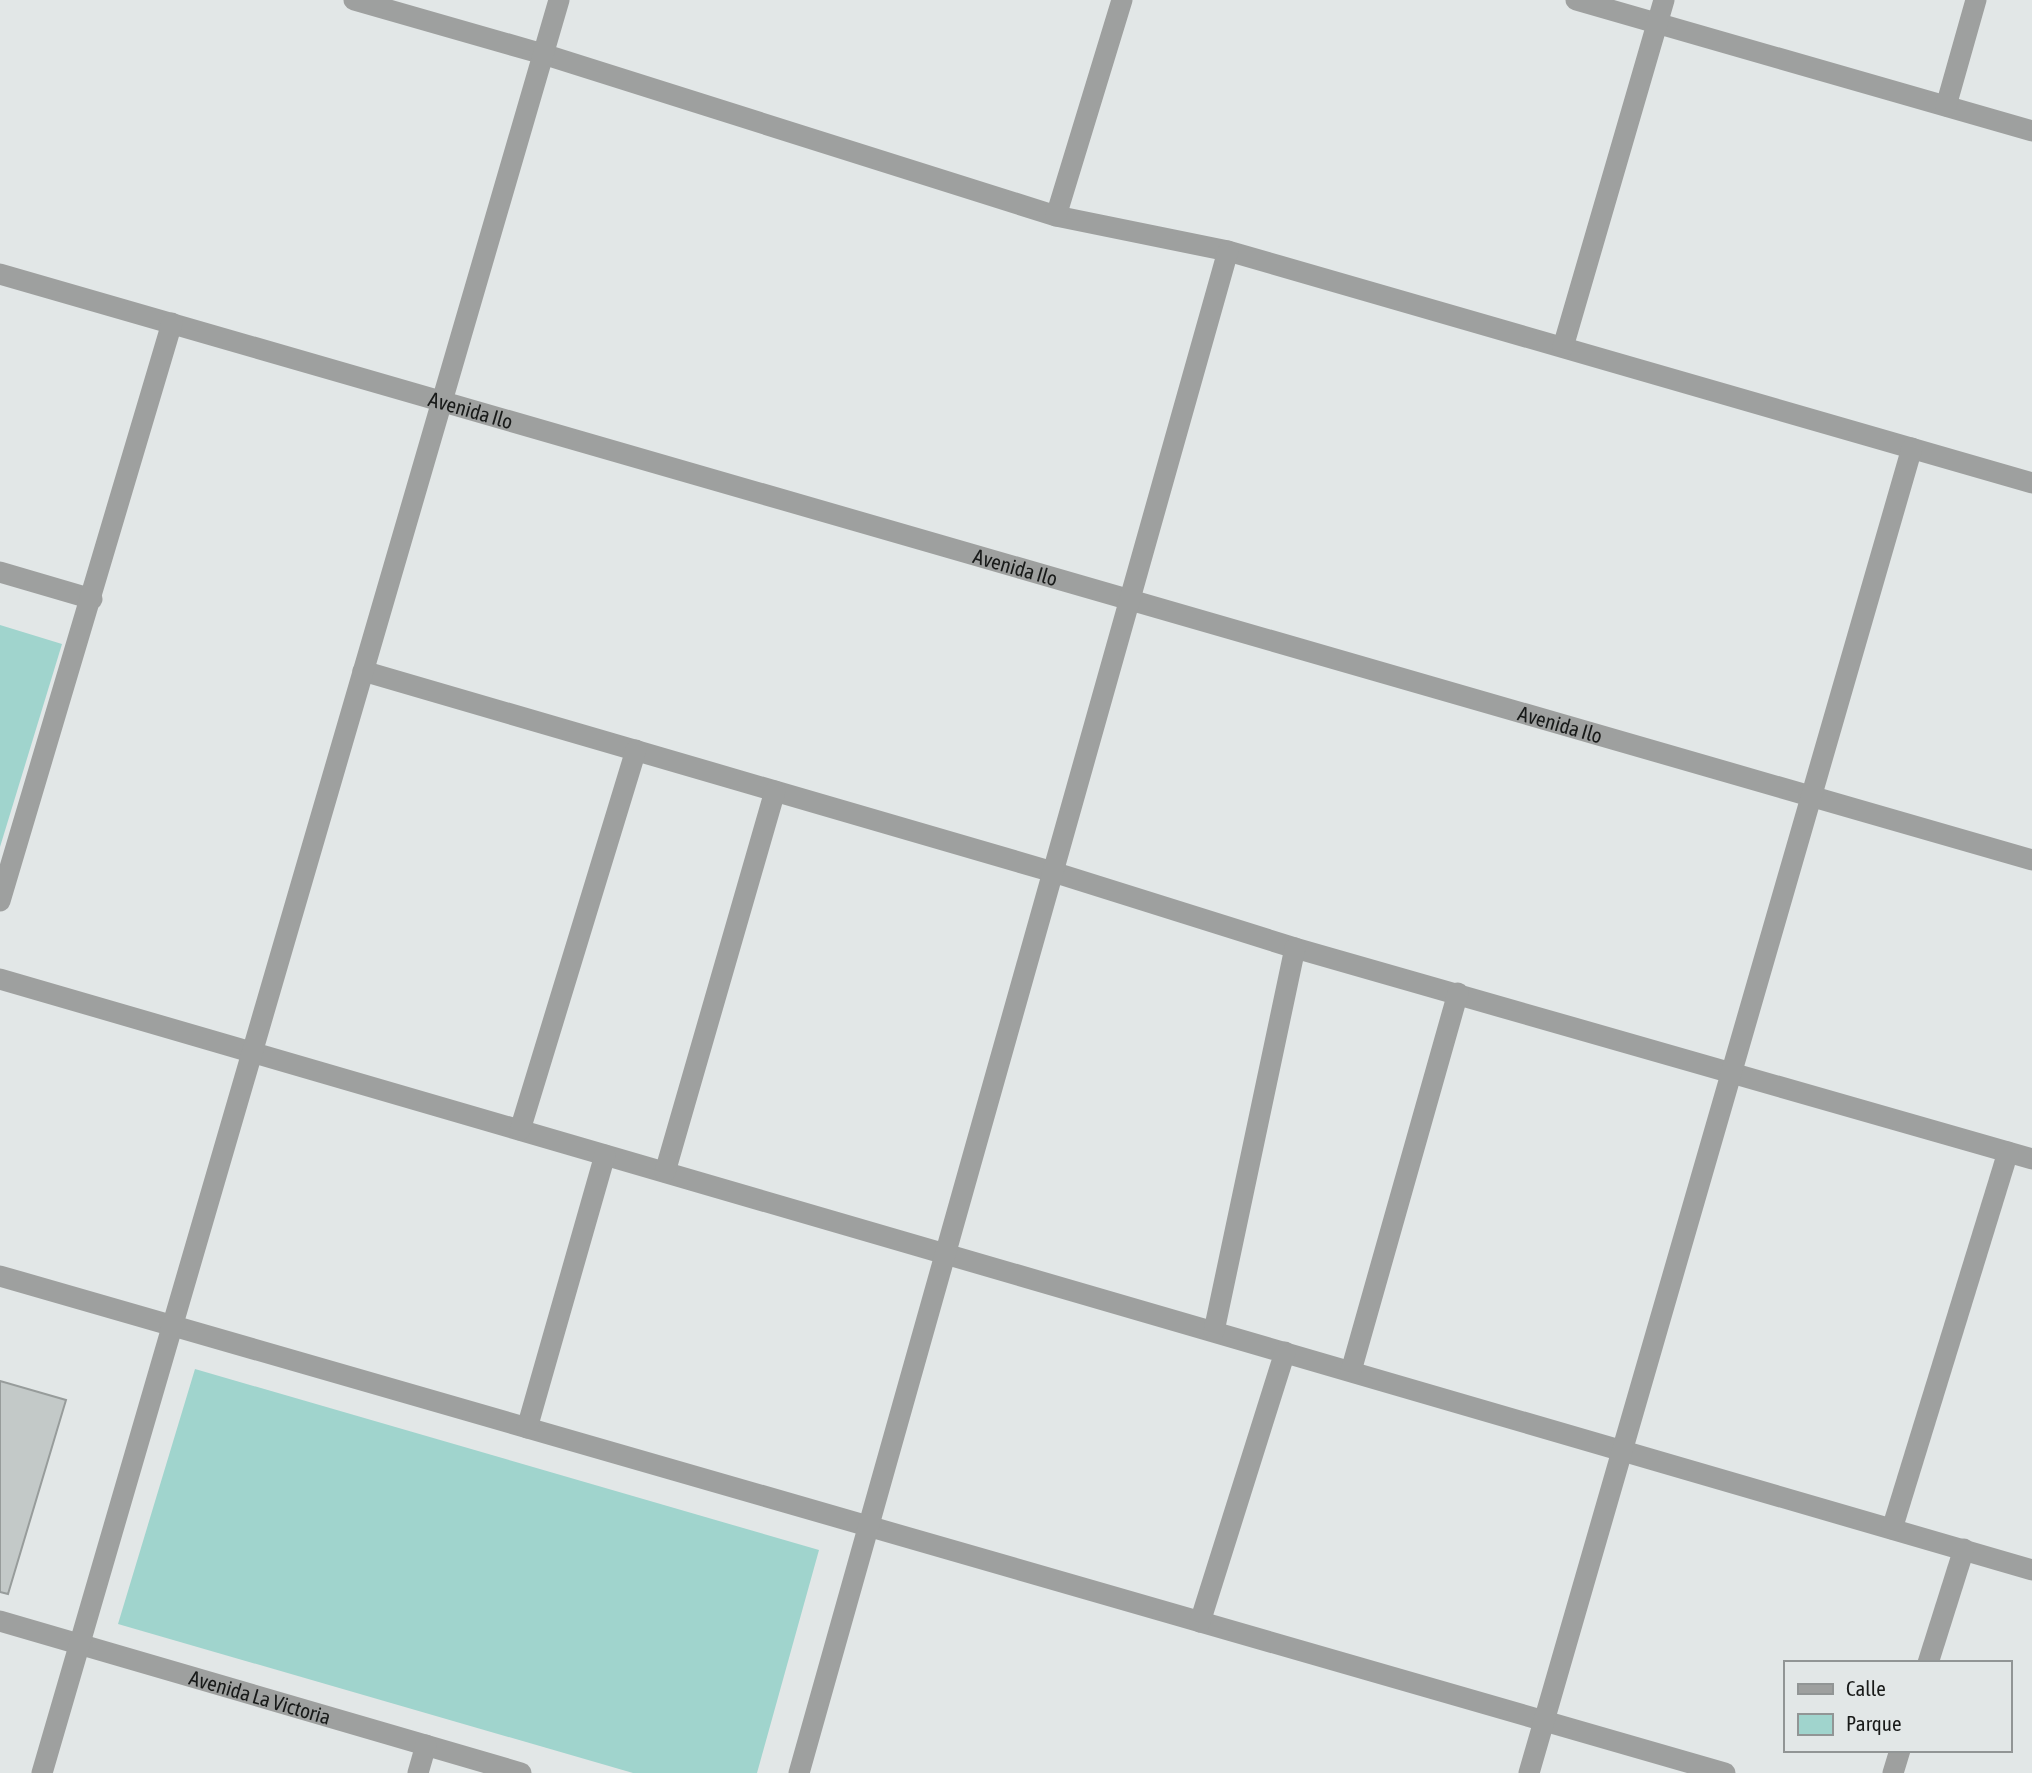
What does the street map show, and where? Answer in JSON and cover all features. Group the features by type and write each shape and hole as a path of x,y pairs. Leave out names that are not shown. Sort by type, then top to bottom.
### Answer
{"street":[{"path":"354,0 543,54 1056,216 1228,251 2032,483"},
{"path":"42,1773 559,0"},
{"path":"1056,216 1122,0"},
{"path":"1576,0 2032,131"},
{"path":"1563,347 1664,0"},
{"path":"1946,106 1976,0"},
{"path":"799,1773 1228,251"},
{"name":"Avenida Ilo","path":"0,274 2032,860"},
{"path":"0,901 172,323"},
{"path":"1529,1773 1912,448"},
{"path":"0,572 92,599"},
{"path":"363,671 1053,872 1296,948 2032,1159"},
{"path":"520,1130 636,750"},
{"path":"665,1171 775,791"},
{"path":"1214,1331 1296,948"},
{"path":"0,979 2032,1570"},
{"path":"1350,1371 1458,993"},
{"path":"1892,1529 2008,1152"},
{"path":"527,1428 605,1155"},
{"path":"0,1276 1725,1773"},
{"path":"1200,1622 1285,1352"},
{"path":"1929,1661 1964,1549"},
{"name":"Avenida La Victoria","path":"0,1621 520,1773"},
{"path":"418,1773 426,1745"},
{"path":"1893,1773 1899,1752"}],"green space":[{"path":"0,625 62,644 0,847"},
{"path":"195,1369 819,1550 757,1773 633,1773 118,1624"}],"building":[{"path":"0,1381 66,1400 8,1594 0,1592"}]}
